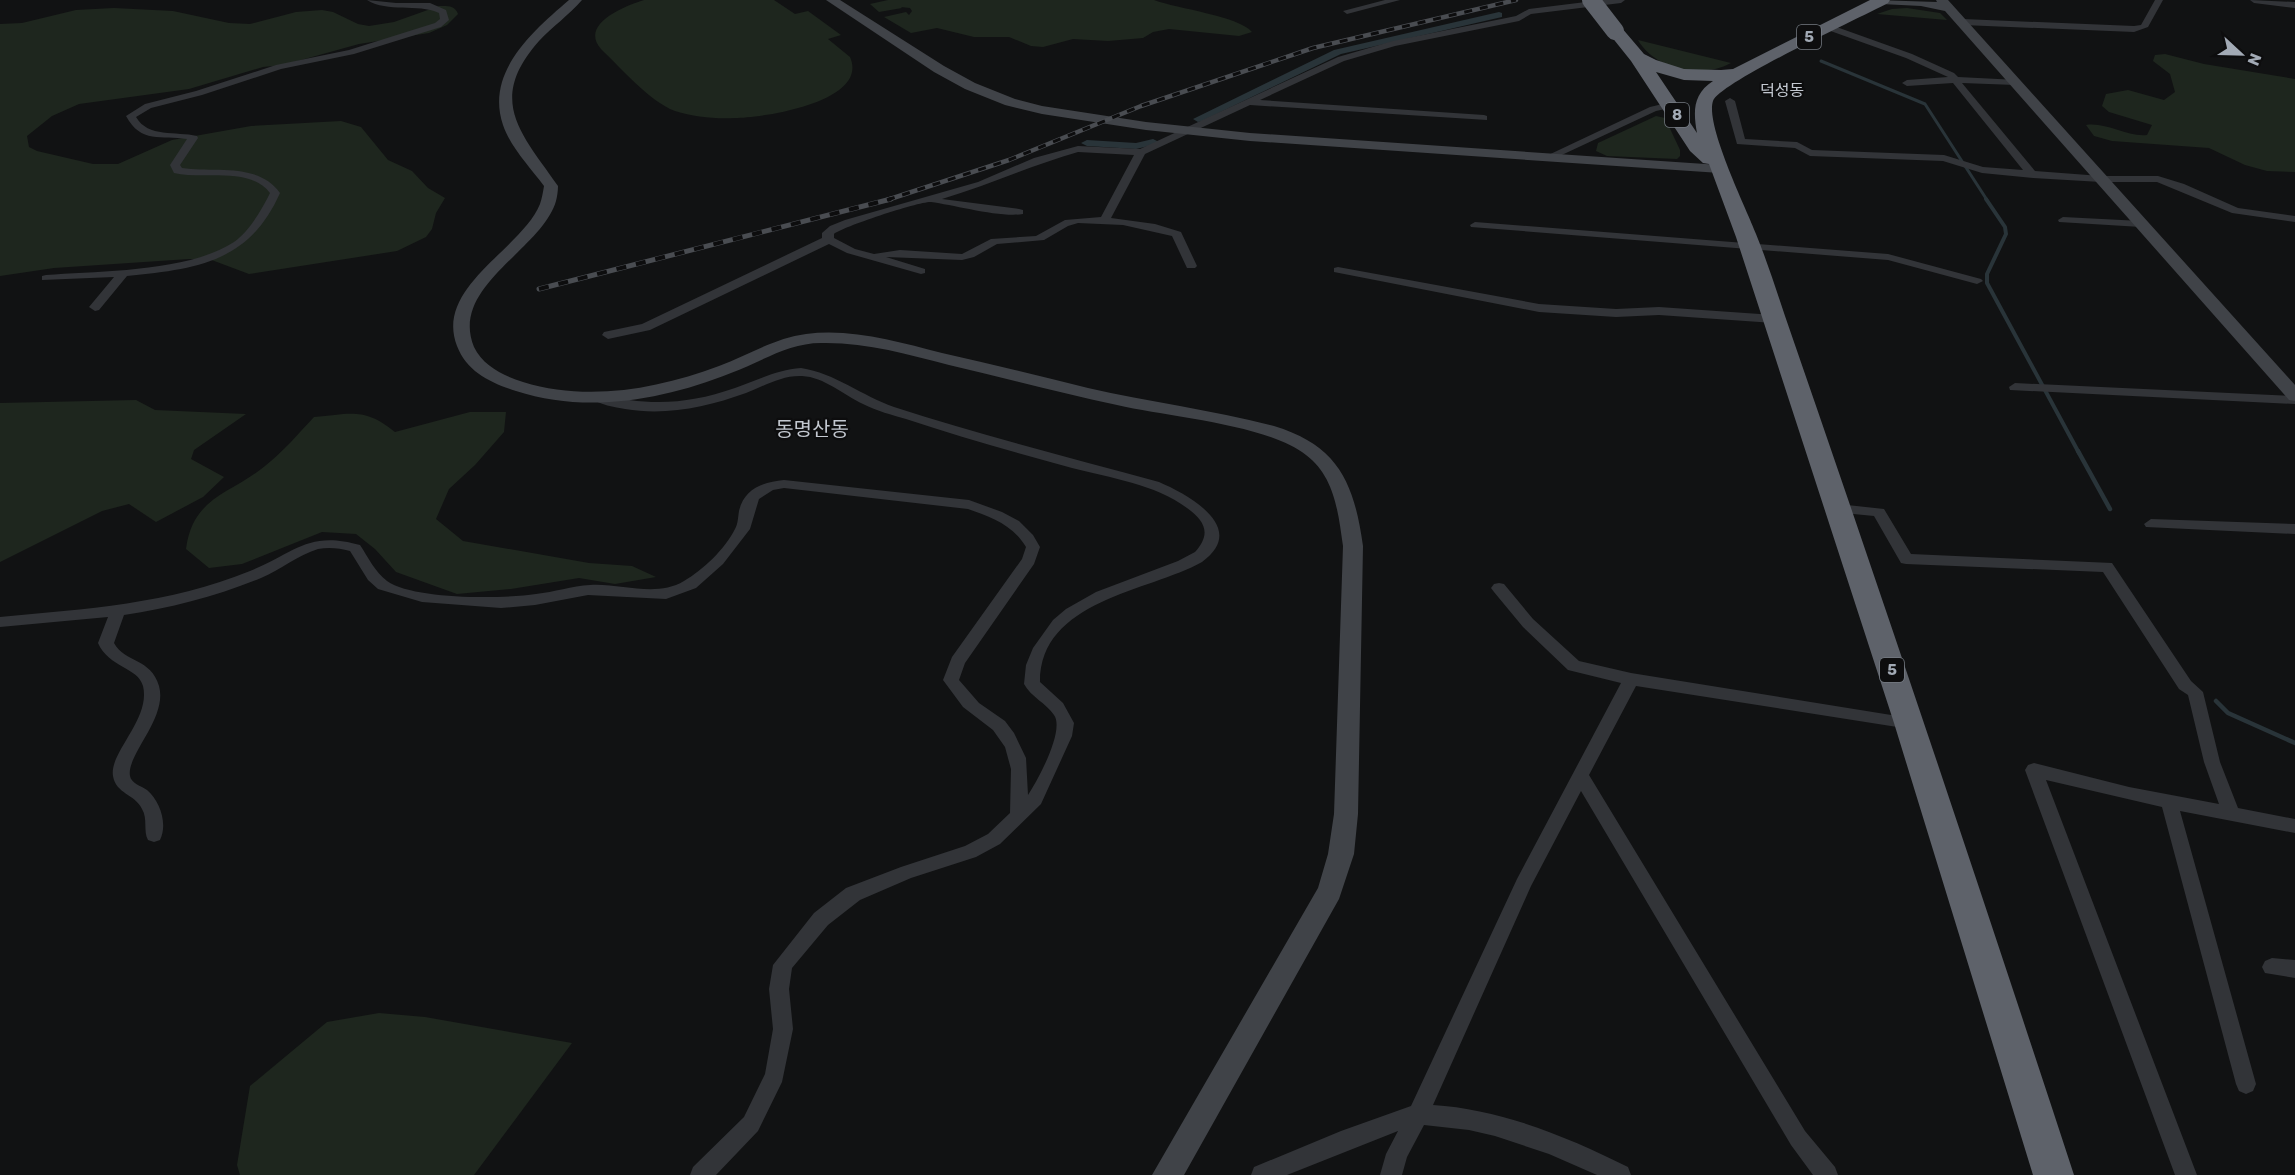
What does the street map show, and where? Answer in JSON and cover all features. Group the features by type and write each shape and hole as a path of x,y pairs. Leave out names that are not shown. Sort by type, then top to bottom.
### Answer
{"highway":[{"name":"8","path":"1591,0 1638,58 1697,147 1720,169"},
{"name":"5","path":"1736,74 1882,0"},
{"name":"8","path":"1638,58 1657,68 1694,77 1736,74"},
{"path":"1720,169 1707,136 1703,115 1704,101 1712,90 1736,74"},
{"name":"5","path":"1720,169 1748,241 1910,723 2054,1175"}],"street":[{"path":"46,278 124,272 197,261 214,257 231,249 252,231 275,193 268,183 252,177 178,171 175,165 193,138 150,134 136,126 132,120 133,114 148,105 206,91 279,67 351,52 438,25 445,20 443,12 433,6 396,6 371,0"},
{"path":"576,0 542,30 519,56 510,77 505,101 510,126 551,186 552,196 541,215 478,285 465,310 462,328 464,345 472,358 495,377 545,394 598,398 639,395 669,389 794,341 831,338 866,340 1120,400 1272,430 1297,441 1329,466 1340,484 1348,504 1353,546 1346,814 1341,854 1330,891 1167,1175"},
{"path":"832,0 939,69 992,96 1050,111 1190,131 1720,169"},
{"path":"1347,12 1380,1 1396,0"},
{"path":"828,240 828,233 834,228 982,184 1038,160 1078,149 1141,152 1341,59 1393,44 1519,18 1529,12 1621,0"},
{"path":"1882,0 1946,4 2295,398"},
{"path":"1963,22 2134,29 2144,27 2159,0"},
{"path":"2254,0 2295,5"},
{"path":"1828,27 1941,69 1957,80 2033,175"},
{"path":"1907,83 1957,80 2015,82"},
{"path":"1730,101 1740,141 1797,145 1810,153 1944,158 1982,170 2033,175 2101,179 2158,179 2180,186 2236,211 2295,219"},
{"path":"1247,102 1484,118"},
{"path":"1547,158 1653,109 1671,105"},
{"path":"1105,219 1141,152"},
{"path":"929,200 1019,212"},
{"path":"873,257 892,252 964,258 982,246 995,241 1037,239 1069,222 1080,219 1105,219 1168,229 1178,234 1191,266"},
{"path":"2063,220 2141,224"},
{"path":"1475,225 1748,241 1888,257 1977,281"},
{"path":"609,335 646,327 828,240 851,251 921,271"},
{"path":"1338,270 1539,308 1616,313 1659,311 1774,319"},
{"path":"94,307 124,272"},
{"path":"598,398 622,405 671,408 714,400 785,374 801,372 815,374 861,400 955,432 1154,485 1179,495 1206,517 1212,532 1210,541 1199,557 1122,587 1074,610 1056,625 1041,647 1031,675 1032,684 1057,707 1066,723 1064,736 1035,799 994,839 970,852 907,872 853,894 814,927 783,965 779,989 783,1029 775,1075 751,1124 701,1175"},
{"path":"2015,387 2295,398"},
{"path":"0,622 118,611 184,598 258,573 306,547 333,542 355,548 368,571 388,588 422,596 499,603 536,600 590,589 667,595 691,584 715,565 742,530 746,521 747,507 753,497 771,485 784,484 969,505 993,512 1019,527 1033,547 1029,560 958,661 951,680 957,690 982,715 1001,727 1015,746 1021,784 1018,816"},
{"path":"1838,508 1879,512 1906,559 2107,567 2185,685 2195,693 2212,762 2232,815"},
{"path":"2151,524 2295,529"},
{"path":"1499,588 1528,623 1574,666 1630,680 1910,723"},
{"path":"118,611 106,643 110,653 145,673 153,693 151,713 122,765 121,774 124,785 141,794 152,808 155,818 154,835"},
{"path":"1391,1175 1397,1154 1418,1115 1523,884 1630,680"},
{"path":"2186,1175 2034,770 2169,802 2295,826"},
{"path":"1581,777 1798,1138 1827,1175"},
{"path":"2169,802 2246,1084"},
{"path":"2272,967 2295,969"},
{"path":"1262,1175 1359,1134 1418,1115 1506,1130 1555,1145 1620,1175"}],"shaded area":[{"path":"644,0 774,0 795,14 808,11 841,35 828,39 850,57 852,73 844,86 829,96 788,111 748,117 712,118 675,111 655,100 636,84 601,49 596,40 596,32 607,17"},
{"path":"888,0 1154,0 1222,17 1245,26 1252,32 1239,36 1169,29 1153,32 1143,38 1108,41 1073,39 1043,47 1031,46 1009,37 974,37 937,28 911,33 884,17 906,12 909,15 912,11 910,8 901,7 879,12 870,4"},
{"path":"439,6 453,8 458,14 447,25 429,33 359,44 283,65 263,67 189,89 79,104 52,116 27,136 29,147 37,151 93,164 118,164 172,140 251,126 341,121 361,127 388,160 412,171 428,188 445,198 436,213 432,229 426,237 397,251 249,274 209,259 189,259 54,268 0,276 0,24 22,23 76,10 114,8 173,11 229,23 250,24 296,12 322,10 369,26 394,22"},
{"path":"1907,8 1940,13 1947,20 1877,14 1892,9"},
{"path":"1638,40 1731,63 1707,70 1680,69 1656,58"},
{"path":"2165,54 2204,64 2295,79 2295,172 2267,171 2245,165 2209,148 2112,141 2094,136 2086,125 2147,135 2152,125 2109,112 2102,106 2106,94 2128,90 2164,100 2175,92 2170,74 2153,61 2155,55"},
{"path":"1656,116 1665,118 1680,150 1680,156 1677,159 1607,156 1596,151 1598,143"},
{"path":"136,400 155,410 246,414 194,450 191,459 224,477 203,497 156,522 129,504 102,511 0,562 0,403"},
{"path":"470,412 506,412 504,432 475,465 449,489 436,519 463,541 589,563 632,566 656,577 615,584 579,578 511,589 457,594 396,572 375,549 356,534 322,532 242,564 209,568 186,549 190,531 196,518 205,507 272,461 314,417 366,415 395,432"},
{"path":"379,1013 425,1017 572,1043 474,1175 240,1175 237,1165 250,1086 327,1022"}],"waterway":[{"path":"1198,119 1338,52 1499,15"},
{"path":"1821,61 1925,104 1987,200"},
{"path":"1087,143 1136,146 1153,142"},
{"path":"1986,199 2005,227 2006,234 1987,274 1987,283 2079,453"},
{"path":"2078,451 2110,509"},
{"path":"2216,701 2228,713 2295,743"}],"railway":[{"path":"887,200 1009,160 1141,106 1313,48 1516,0"},
{"path":"539,289 891,199"}],"district":[{"name":"덕성동","path":"1782,90"},
{"name":"동명산동","path":"812,429"}]}
